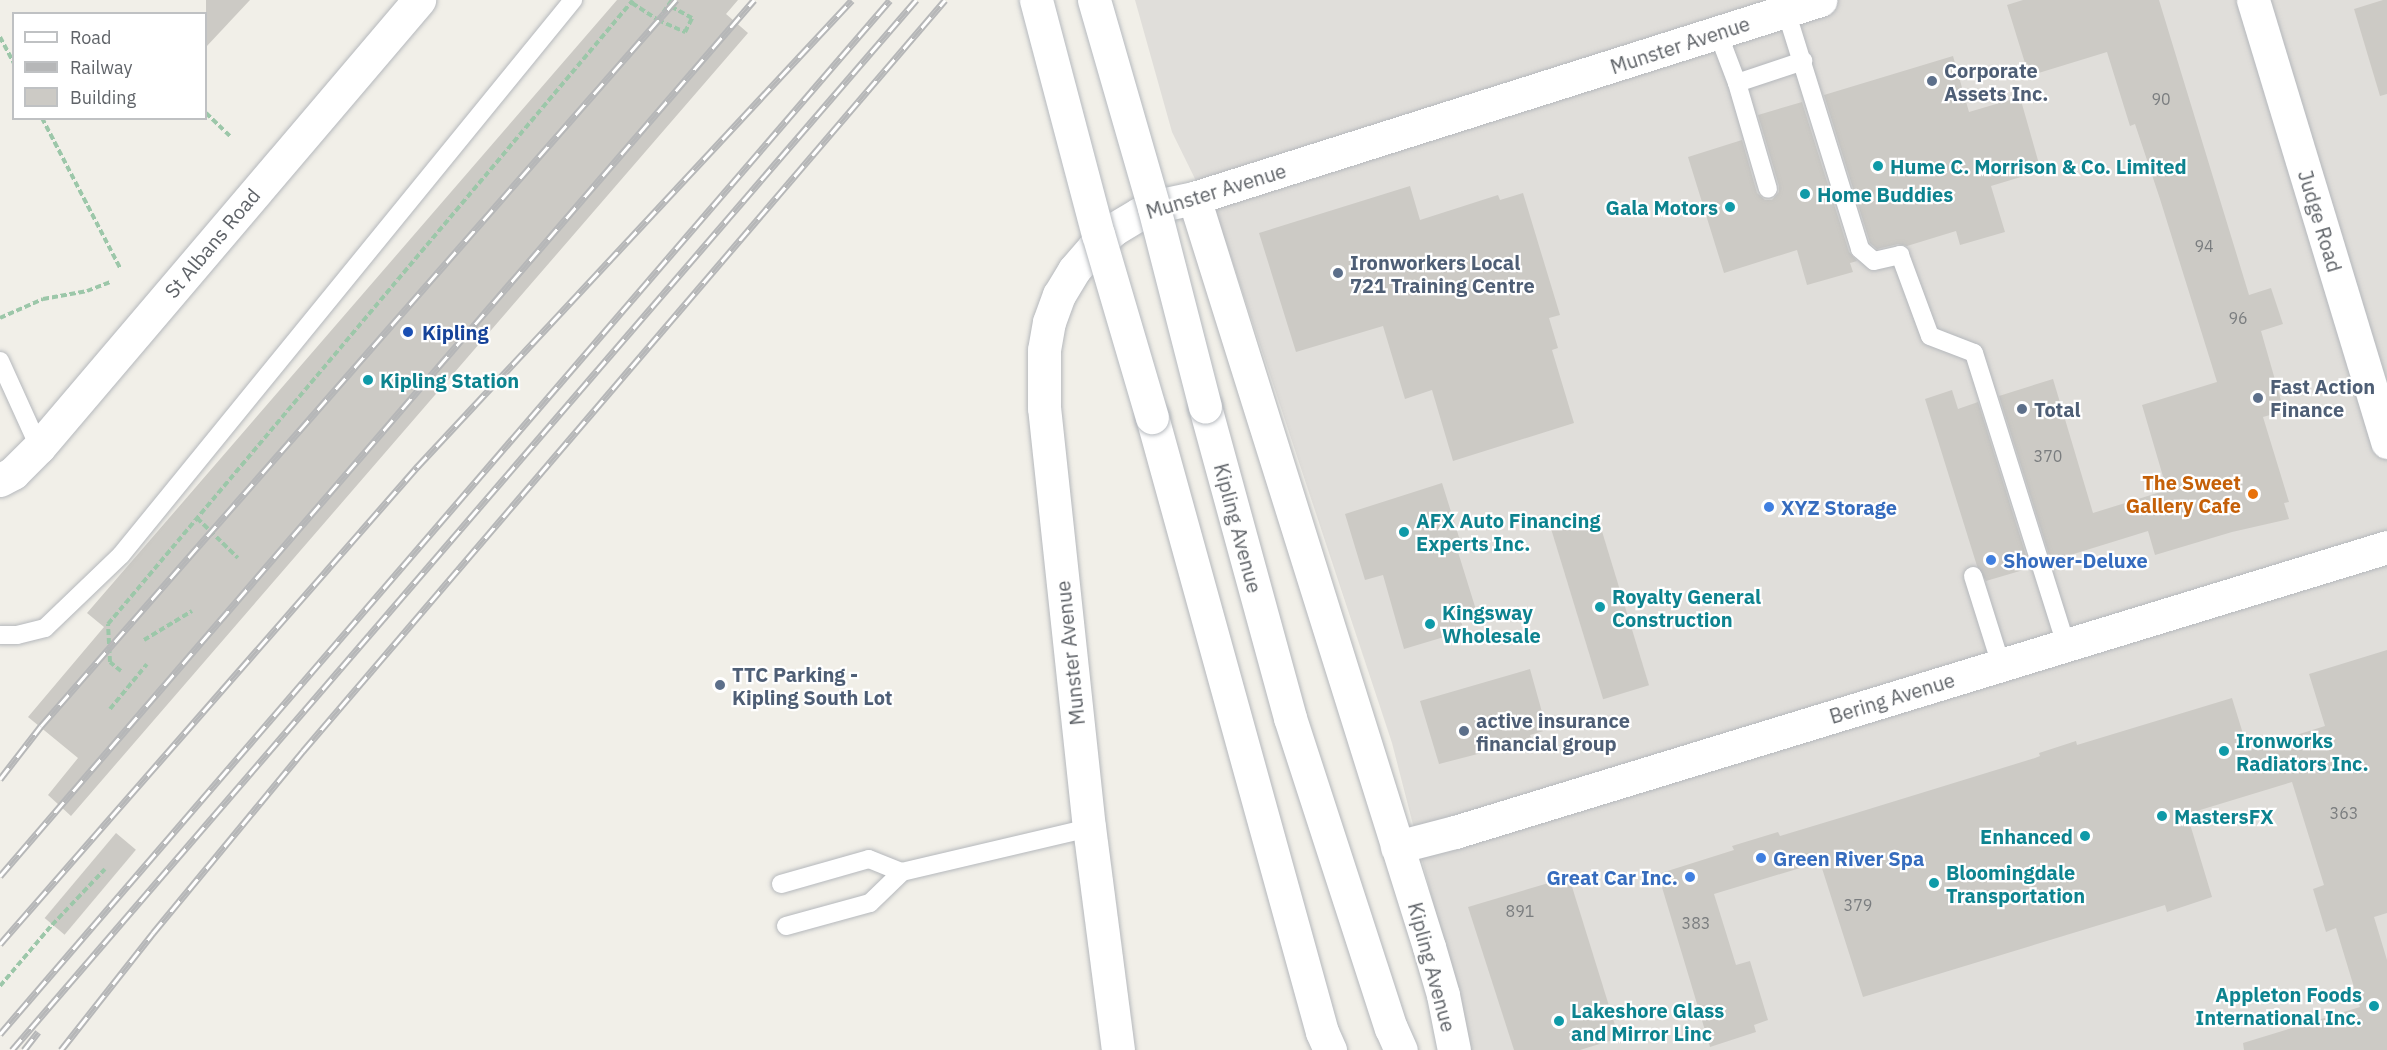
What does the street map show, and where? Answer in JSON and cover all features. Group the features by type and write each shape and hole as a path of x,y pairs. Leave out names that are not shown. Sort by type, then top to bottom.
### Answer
{"street":[{"name":"St Albans Road","path":"0,480 13,473 39,447 418,0"},
{"path":"1035,0 1324,1044"},
{"name":"Kipling Avenue","path":"1094,0 1154,208 1205,407 1290,718 1391,1028 1401,1050"},
{"name":"Munster Avenue","path":"1118,1050 1089,828 1044,408 1044,350 1049,322 1059,295 1074,270 1114,229 1139,214 1166,204 1194,198 1820,0"},
{"name":"Judge Road","path":"2253,0 2387,442"},
{"name":"Kipling Avenue","path":"1194,198 1443,995 1454,1050"},
{"name":"Bering Avenue","path":"1397,847 1455,832 2387,547"}],"lane":[{"path":"0,635 18,635 45,628 121,555 170,491 573,0"},
{"path":"1786,11 1860,249 1874,261 1900,255 1929,336 1974,353 2066,645"},
{"path":"1718,33 1737,83 1768,189"},
{"path":"1737,83 1803,62"},
{"path":"0,361 39,447"},
{"path":"1973,576 2001,665"},
{"path":"786,926 870,903 902,872 1089,828"},
{"path":"781,884 869,859 902,872"}],"path":[{"path":"658,20 672,0"},
{"path":"121,671 110,662 108,624 632,1 658,20 685,32 693,18 669,5"},
{"path":"0,37 12,59"},
{"path":"207,114 231,136"},
{"path":"43,120 120,268"},
{"path":"0,318 43,299 87,291 111,282"},
{"path":"197,518 238,558"},
{"path":"144,640 192,610"},
{"path":"110,708 147,664"},
{"path":"0,986 52,925 105,869"}],"shaded area":[{"path":"1135,0 2387,0 2387,1050 1471,1050 1392,743 1226,242 1172,132"}],"building":[{"path":"206,0 250,0 207,46"},
{"name":"Kipling Station","path":"617,0 738,0 726,14 748,33 71,816 48,795 78,758 28,717 104,627 87,613"},
{"path":"2023,0 2159,0 2249,295 2271,288 2283,324 2261,331 2284,411 2263,417 2289,502 2284,503 2289,519 2232,532 2155,555 2148,531 2051,561 1999,396 2053,379 2093,513 2167,490 2142,405 2217,382 2135,124 2130,126 2107,52 2029,76 2007,5"},
{"path":"2387,0 2387,94 2380,96 2354,9"},
{"path":"1953,56 1969,112 2020,97 2041,171 1991,186 2005,232 1960,245 1956,231 1907,246 1898,244 1877,249 1870,243 1824,95"},
{"path":"1802,102 1849,252 1857,261 1850,263 1853,272 1807,285 1797,250 1724,273 1688,157 1742,140 1757,193 1765,200 1772,200 1779,192 1779,186 1758,115"},
{"path":"1410,186 1420,220 1498,195 1500,200 1523,193 1560,315 1549,318 1558,348 1552,350 1574,423 1453,461 1432,390 1405,399 1383,326 1296,352 1259,233"},
{"path":"1952,390 1958,409 1978,402 2030,568 1986,581 1977,566 1925,399"},
{"path":"1442,483 1463,550 1458,552 1477,613 1460,618 1464,631 1404,649 1383,575 1365,580 1345,514"},
{"name":"Royalty General Construction","path":"1597,515 1649,685 1603,699 1551,529"},
{"path":"2387,650 2387,913 2374,917 2387,960 2387,1050 2244,1050 2243,1043 2360,1007 2336,928 2326,932 2313,889 2324,885 2292,782 2187,814 2212,897 2167,912 2165,905 1863,997 1820,862 1714,894 1736,965 1750,961 1768,1020 1754,1025 1756,1032 1710,1047 1658,874 1734,850 1732,846 1778,832 1780,836 2035,758 2040,756 2039,753 2076,741 2077,745 2232,698 2248,750 2325,726 2309,674"},
{"path":"1530,669 1547,730 1530,735 1532,740 1439,764 1420,701"},
{"path":"116,833 136,850 65,935 45,918"},
{"path":"1569,877 1619,1038 1580,1050 1514,1050 1468,907"}],"railway":[{"path":"0,779 41,726 676,0"},
{"path":"0,876 754,0"},
{"path":"0,944 417,467 852,0"},
{"path":"0,1034 890,0"},
{"path":"12,1050 916,0"},
{"path":"61,1050 153,933 303,751 945,0"},
{"path":"24,1050 38,1032"}],"place":[{"name":"Corporate Assets Inc.","path":"1932,81"},
{"name":"Hume C. Morrison & Co. Limited","path":"1878,166"},
{"name":"Home Buddies","path":"1805,194"},
{"name":"Gala Motors","path":"1730,207"},
{"name":"Ironworkers Local 721 Training Centre","path":"1338,273"},
{"name":"Kipling","path":"408,332"},
{"name":"Kipling Station","path":"368,380"},
{"name":"Fast Action Finance","path":"2258,398"},
{"name":"Total","path":"2022,409"},
{"name":"The Sweet Gallery Cafe","path":"2253,494"},
{"name":"XYZ Storage","path":"1769,507"},
{"name":"AFX Auto Financing Experts Inc.","path":"1404,532"},
{"name":"Shower-Deluxe","path":"1991,560"},
{"name":"Royalty General Construction","path":"1600,607"},
{"name":"Kingsway Wholesale","path":"1430,624"},
{"name":"TTC Parking - Kipling South Lot","path":"720,685"},
{"name":"active insurance financial group","path":"1464,731"},
{"name":"Ironworks Radiators Inc.","path":"2224,751"},
{"name":"MastersFX","path":"2162,816"},
{"name":"Enhanced","path":"2085,836"},
{"name":"Green River Spa","path":"1761,858"},
{"name":"Great Car Inc.","path":"1690,877"},
{"name":"Bloomingdale Transportation","path":"1934,883"},
{"name":"Appleton Foods International Inc.","path":"2374,1006"},
{"name":"Lakeshore Glass and Mirror Linc","path":"1559,1021"}]}
